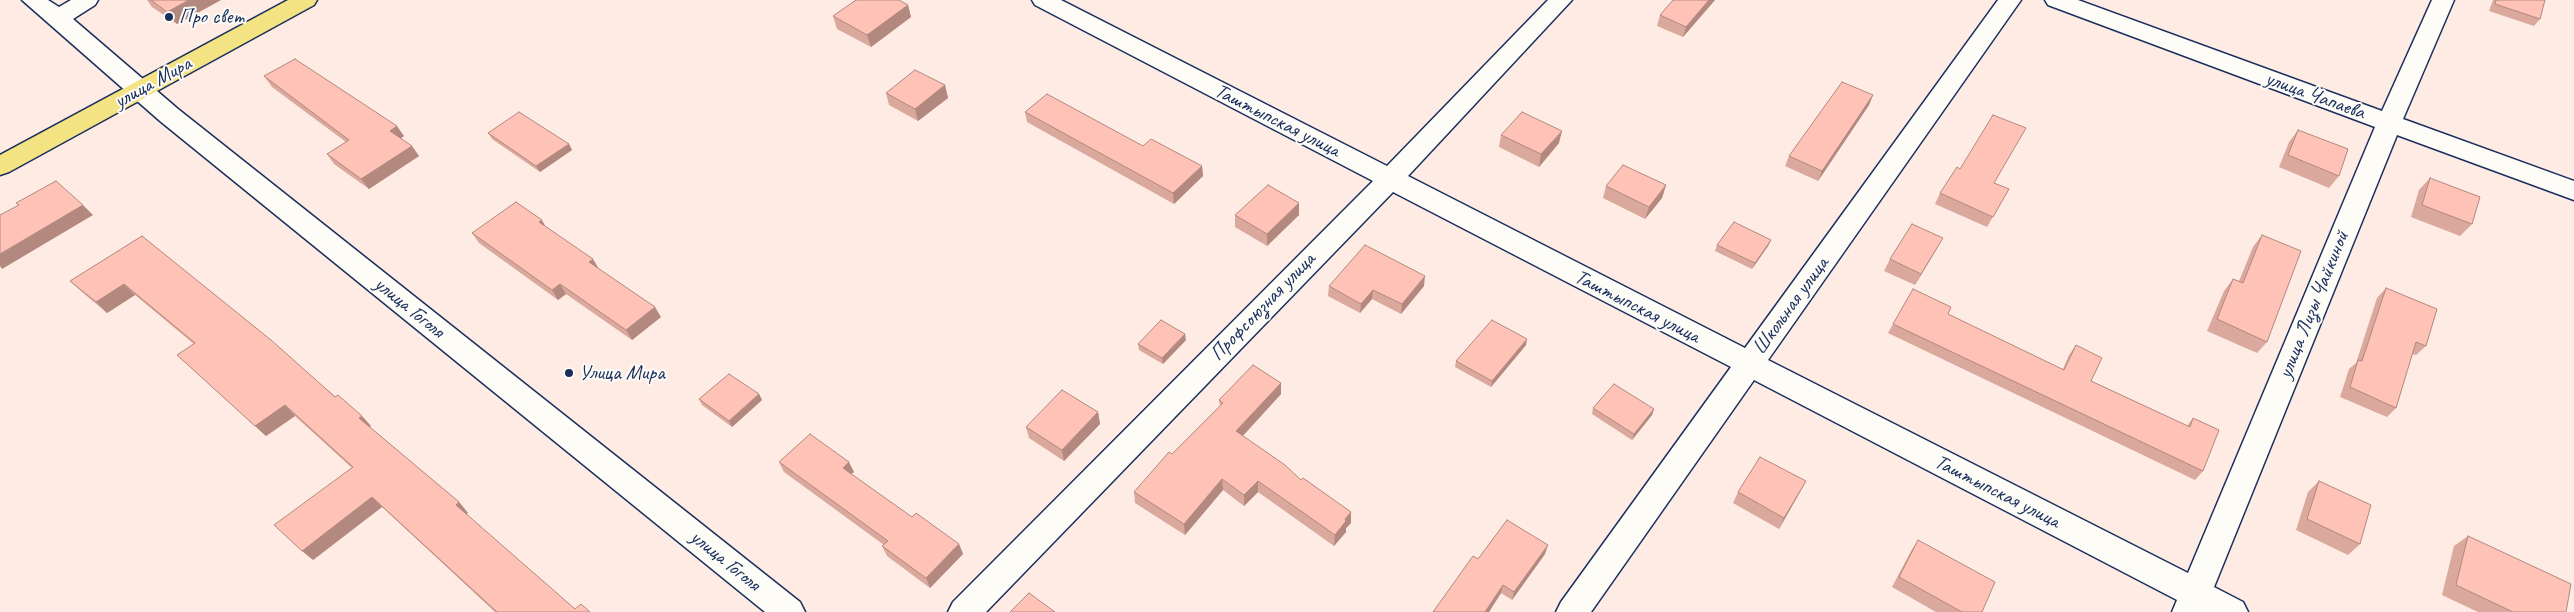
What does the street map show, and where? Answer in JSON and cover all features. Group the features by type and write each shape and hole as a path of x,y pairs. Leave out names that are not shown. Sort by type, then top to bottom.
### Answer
{"main road":[{"name":"улица Мира","path":"0,166 306,0"}],"street":[{"name":"улица Гоголя","path":"33,0 58,18 176,122 789,612"},
{"path":"58,18 87,0"},
{"name":"Таштыпская улица","path":"1043,0 1749,365 2192,603 2232,612"},
{"name":"Профсоюзная улица","path":"964,612 1390,178 1560,0"},
{"name":"Школьная улица","path":"1572,612 2010,0"},
{"name":"улица Чапаева","path":"2056,0 2574,191"},
{"name":"улица Лизы Чайкиной","path":"2192,603 2389,123 2443,0"}],"building":[{"path":"151,0 189,0 167,12"},
{"path":"856,0 899,0 908,5 867,35 833,16"},
{"path":"1673,0 1709,0 1686,27 1660,15"},
{"path":"2496,0 2545,0 2540,19 2495,4"},
{"path":"295,59 397,126 390,131 412,146 361,179 327,154 349,140 264,76"},
{"path":"915,70 945,85 915,109 886,93"},
{"path":"1842,82 1873,95 1822,171 1789,156"},
{"path":"1047,94 1143,146 1151,139 1202,166 1173,193 1025,112"},
{"path":"519,112 569,144 536,166 488,133"},
{"path":"1522,112 1562,131 1541,154 1501,135"},
{"path":"1993,115 2026,128 1994,183 2009,189 1993,217 1940,193 1957,167 1960,169"},
{"path":"2298,130 2348,149 2339,176 2288,155"},
{"path":"1623,165 1666,185 1649,207 1606,186"},
{"path":"2430,178 2480,197 2472,224 2422,205"},
{"path":"56,181 83,205 0,254 0,215 19,205 16,203"},
{"path":"1268,185 1299,203 1267,234 1235,215"},
{"path":"516,202 542,220 539,222 593,259 589,262 655,307 626,330 560,284 552,290 472,233"},
{"path":"1734,222 1771,240 1755,263 1717,245"},
{"path":"1912,224 1943,238 1921,274 1890,259"},
{"path":"2262,235 2301,251 2267,342 2217,319 2233,279 2243,283"},
{"path":"142,236 271,340 335,397 338,395 362,416 359,418 459,502 456,505 575,609 581,604 590,612 497,612 372,497 302,551 274,525 353,467 285,405 255,426 177,355 195,343 124,284 96,302 70,281"},
{"path":"1365,245 1425,276 1402,304 1373,290 1361,304 1329,286"},
{"path":"2386,288 2437,309 2426,346 2416,342 2396,408 2350,387 2358,360 2362,361"},
{"path":"1913,289 1951,307 1948,314 2064,370 2076,345 2102,358 2091,381 2190,427 2193,418 2219,430 2203,471 1893,324"},
{"path":"1161,320 1185,334 1162,358 1138,344"},
{"path":"1492,320 1527,339 1492,381 1456,361"},
{"path":"1253,365 1281,383 1236,431 1285,465 1301,480 1303,478 1351,512 1335,535 1258,481 1244,495 1222,479 1184,524 1134,492 1169,452 1172,454 1223,403 1219,400"},
{"path":"729,374 759,394 729,421 699,399"},
{"path":"1614,384 1654,409 1634,434 1593,408"},
{"path":"1062,390 1098,412 1062,450 1026,427"},
{"path":"810,434 849,462 843,468 912,517 916,513 959,544 926,578 882,546 888,541 779,462"},
{"path":"1760,457 1806,481 1784,518 1738,492"},
{"path":"2319,481 2371,505 2360,544 2307,519"},
{"path":"1507,520 1548,545 1514,592 1503,585 1485,612 1433,612 1473,556 1478,559"},
{"path":"2468,536 2571,584 2566,612 2513,612 2456,585"},
{"path":"1918,540 1995,582 1982,612 1962,612 1899,577"},
{"path":"1029,593 1055,612 1010,612"}],"place":[{"name":"Про свет","path":"169,17"},
{"name":"Улица Мира","path":"569,373"}]}
